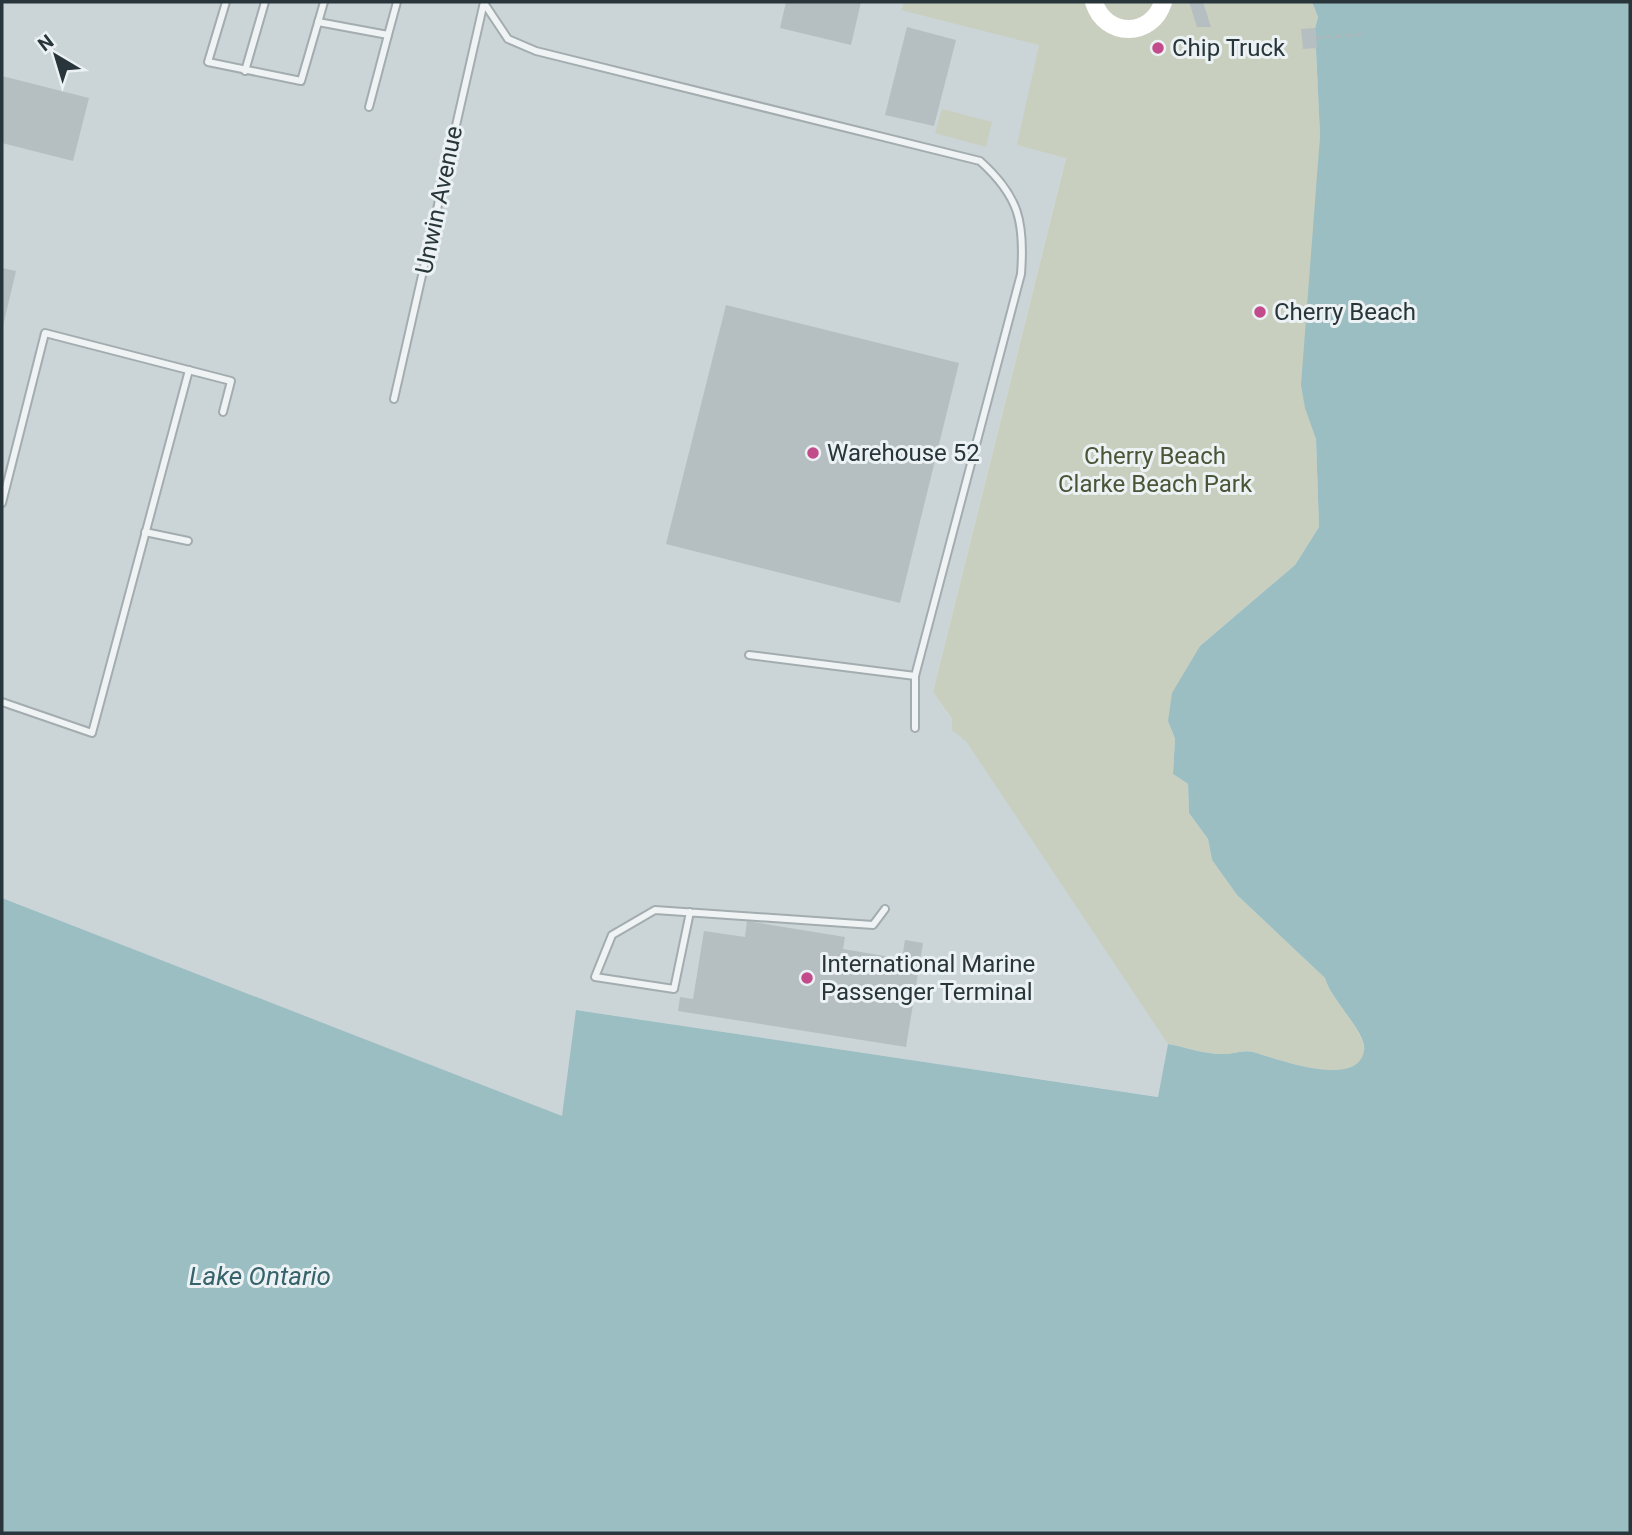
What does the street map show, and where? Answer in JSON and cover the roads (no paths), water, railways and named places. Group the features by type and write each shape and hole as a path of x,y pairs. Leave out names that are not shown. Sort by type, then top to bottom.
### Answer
{"street":[{"path":"1094,2 1103,19 1118,29 1128,30 1147,24 1155,18 1163,2"}],"lane":[{"path":"226,2 208,62 301,82 324,2"},
{"path":"245,71 265,2"},
{"path":"369,107 397,2"},
{"path":"484,2 508,39 536,51 980,161 998,177 1016,204 1024,237 1021,274 915,676 915,728"},
{"name":"Unwin Avenue","path":"394,399 484,2"},
{"path":"318,22 388,35"},
{"path":"2,503 45,333 231,381 223,412"},
{"path":"2,702 92,733 190,370"},
{"path":"145,532 188,541"},
{"path":"749,655 915,676"},
{"path":"690,912 674,989 595,977 612,935 654,910 690,912 873,925 885,909"}],"water":[{"name":"Lake Ontario","path":"1312,2 1630,2 1630,1533 2,1533 2,898 562,1116 576,1010 1158,1097 1168,1044 1215,1054 1249,1051 1296,1065 1332,1070 1347,1068 1358,1062 1364,1051 1364,1044 1325,978 1237,895 1212,860 1208,839 1189,813 1188,784 1173,774 1175,739 1168,721 1172,693 1200,646 1295,565 1319,527 1316,439 1305,408 1301,385 1320,136 1315,28 1318,17"}],"place":[{"name":"Chip Truck","path":"1158,48"},
{"name":"Cherry Beach","path":"1260,312"},
{"name":"Warehouse 52","path":"813,453"},
{"name":"International Marine Passenger Terminal","path":"807,978"}],"park label":[{"name":"Cherry Beach Clarke Beach Park","path":"1155,470"}]}
